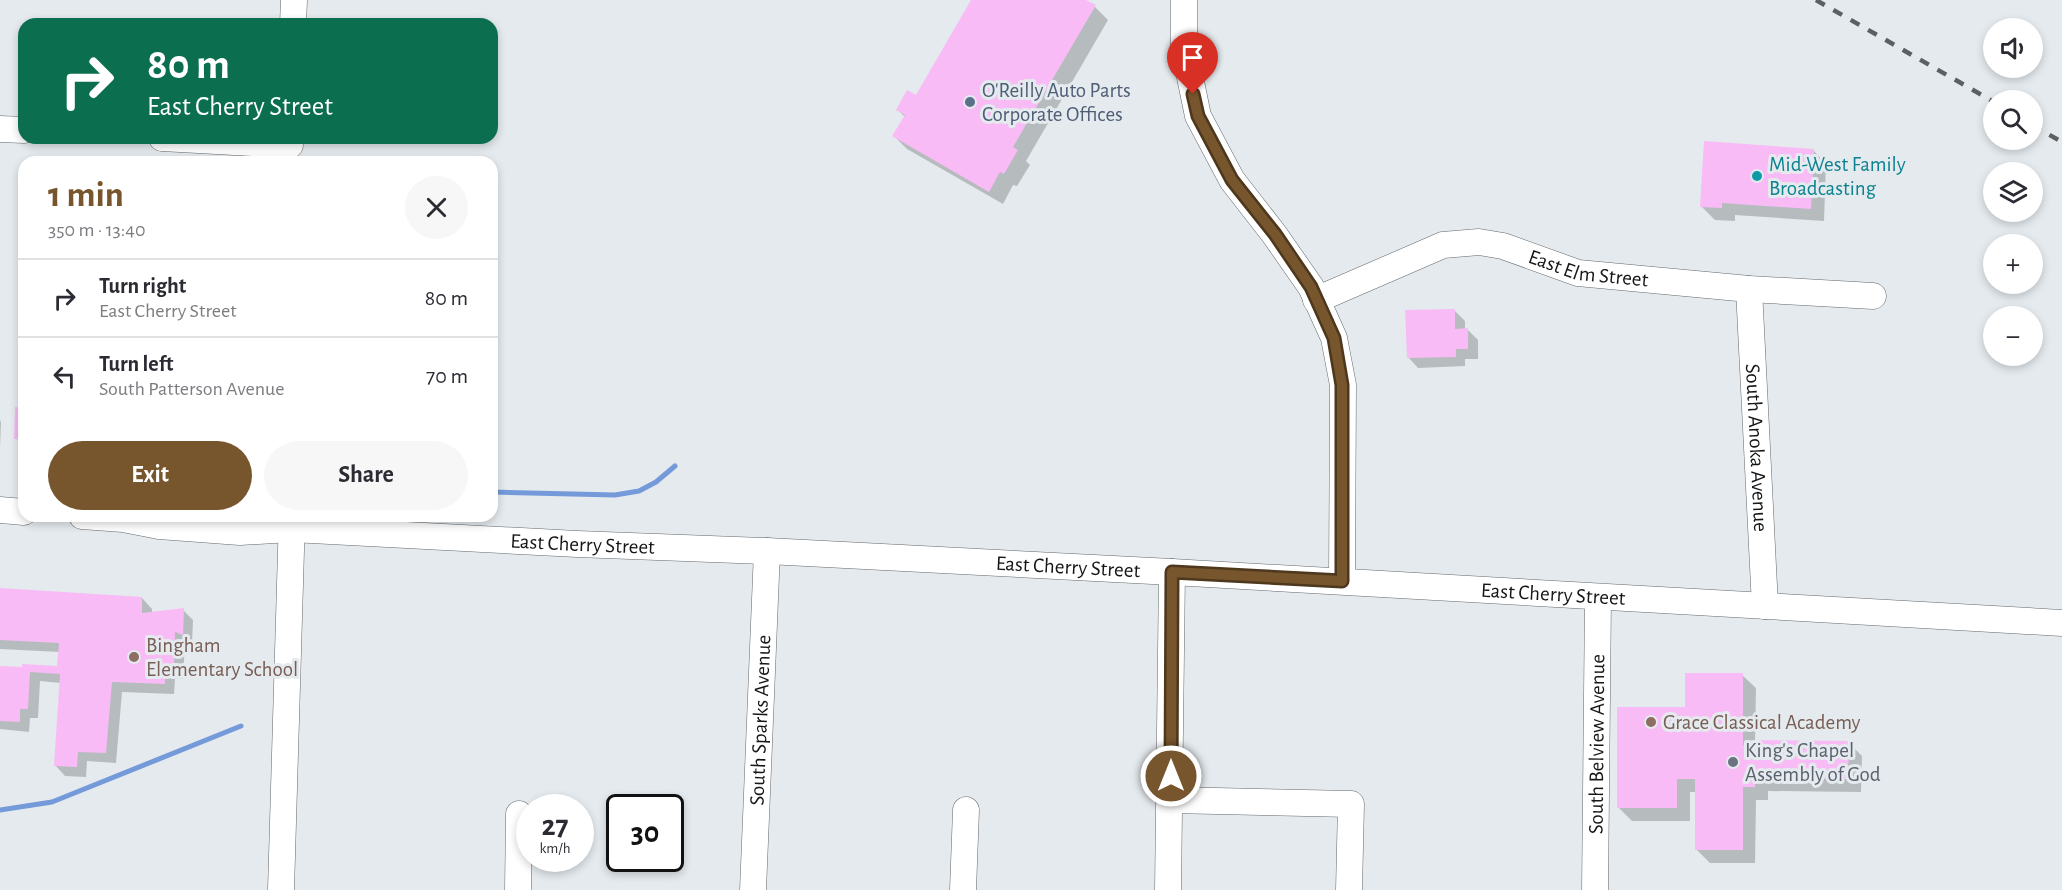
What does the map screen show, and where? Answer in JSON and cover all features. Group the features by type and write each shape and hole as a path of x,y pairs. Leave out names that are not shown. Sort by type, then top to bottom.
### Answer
{"street":[{"path":"293,18 294,0"},
{"path":"1184,0 1184,48 1198,116 1232,180 1275,234 1311,287 1334,338 1342,385 1342,581"},
{"path":"0,129 18,130"},
{"path":"239,144 290,148"},
{"name":"East Elm Street","path":"1317,300 1443,245 1479,242 1503,246 1578,273 1749,289 1873,296"},
{"name":"South Anoka Avenue","path":"1749,289 1765,606"},
{"path":"0,510 18,512"},
{"name":"East Cherry Street","path":"146,522 159,526 240,532 292,523 577,544 767,551 1342,581 1598,598 2062,623"},
{"path":"281,890 292,523"},
{"name":"South Sparks Avenue","path":"753,890 767,551"},
{"path":"1168,890 1171,800 1172,572"},
{"name":"South Belview Avenue","path":"1595,890 1598,598"},
{"path":"1171,800 1351,804 1349,890"},
{"path":"963,890 966,810"},
{"path":"518,872 518,890"}],"building":[{"name":"O'Reilly Auto Parts Corporate Offices","path":"971,0 1086,0 1096,5 1013,147 1018,150 1004,174 1000,172 989,192 892,136 905,115 896,110 907,90 916,95"},
{"name":"Mid-West Family Broadcasting","path":"1704,141 1814,149 1811,209 1722,203 1722,208 1700,207"},
{"path":"1455,309 1455,329 1468,328 1468,349 1456,349 1456,357 1407,358 1405,310"},
{"path":"15,407 18,407 18,439 14,439"},
{"path":"0,588 142,597 142,613 184,608 183,635 175,632 174,669 165,669 165,684 112,682 106,753 78,752 77,767 54,766 60,674 30,672 28,709 20,709 20,722 0,721 0,666 22,667 22,664 57,666 59,643 0,640"},
{"name":"King's Chapel Assembly of God","path":"1685,673 1743,673 1743,745 1751,745 1751,740 1849,741 1848,779 1755,778 1755,787 1743,787 1743,850 1695,850 1695,779 1677,779 1677,808 1617,808 1617,707 1685,707"}],"waterway":[{"path":"498,492 615,495 639,491 656,482 675,466"},
{"path":"0,810 52,802 241,726"}],"railway":[{"path":"1816,0 1983,96"},
{"path":"2043,131 2062,142"}],"place":[{"name":"O'Reilly Auto Parts Corporate Offices","path":"970,102"},
{"name":"Mid-West Family Broadcasting","path":"1757,176"},
{"name":"Bingham Elementary School","path":"134,657"},
{"name":"Grace Classical Academy","path":"1651,722"},
{"name":"King's Chapel Assembly of God","path":"1733,762"}],"route":[{"path":"1171,776 1172,572 1342,581 1342,385 1334,338 1311,287 1275,234 1232,180 1198,116 1193,94"}]}
